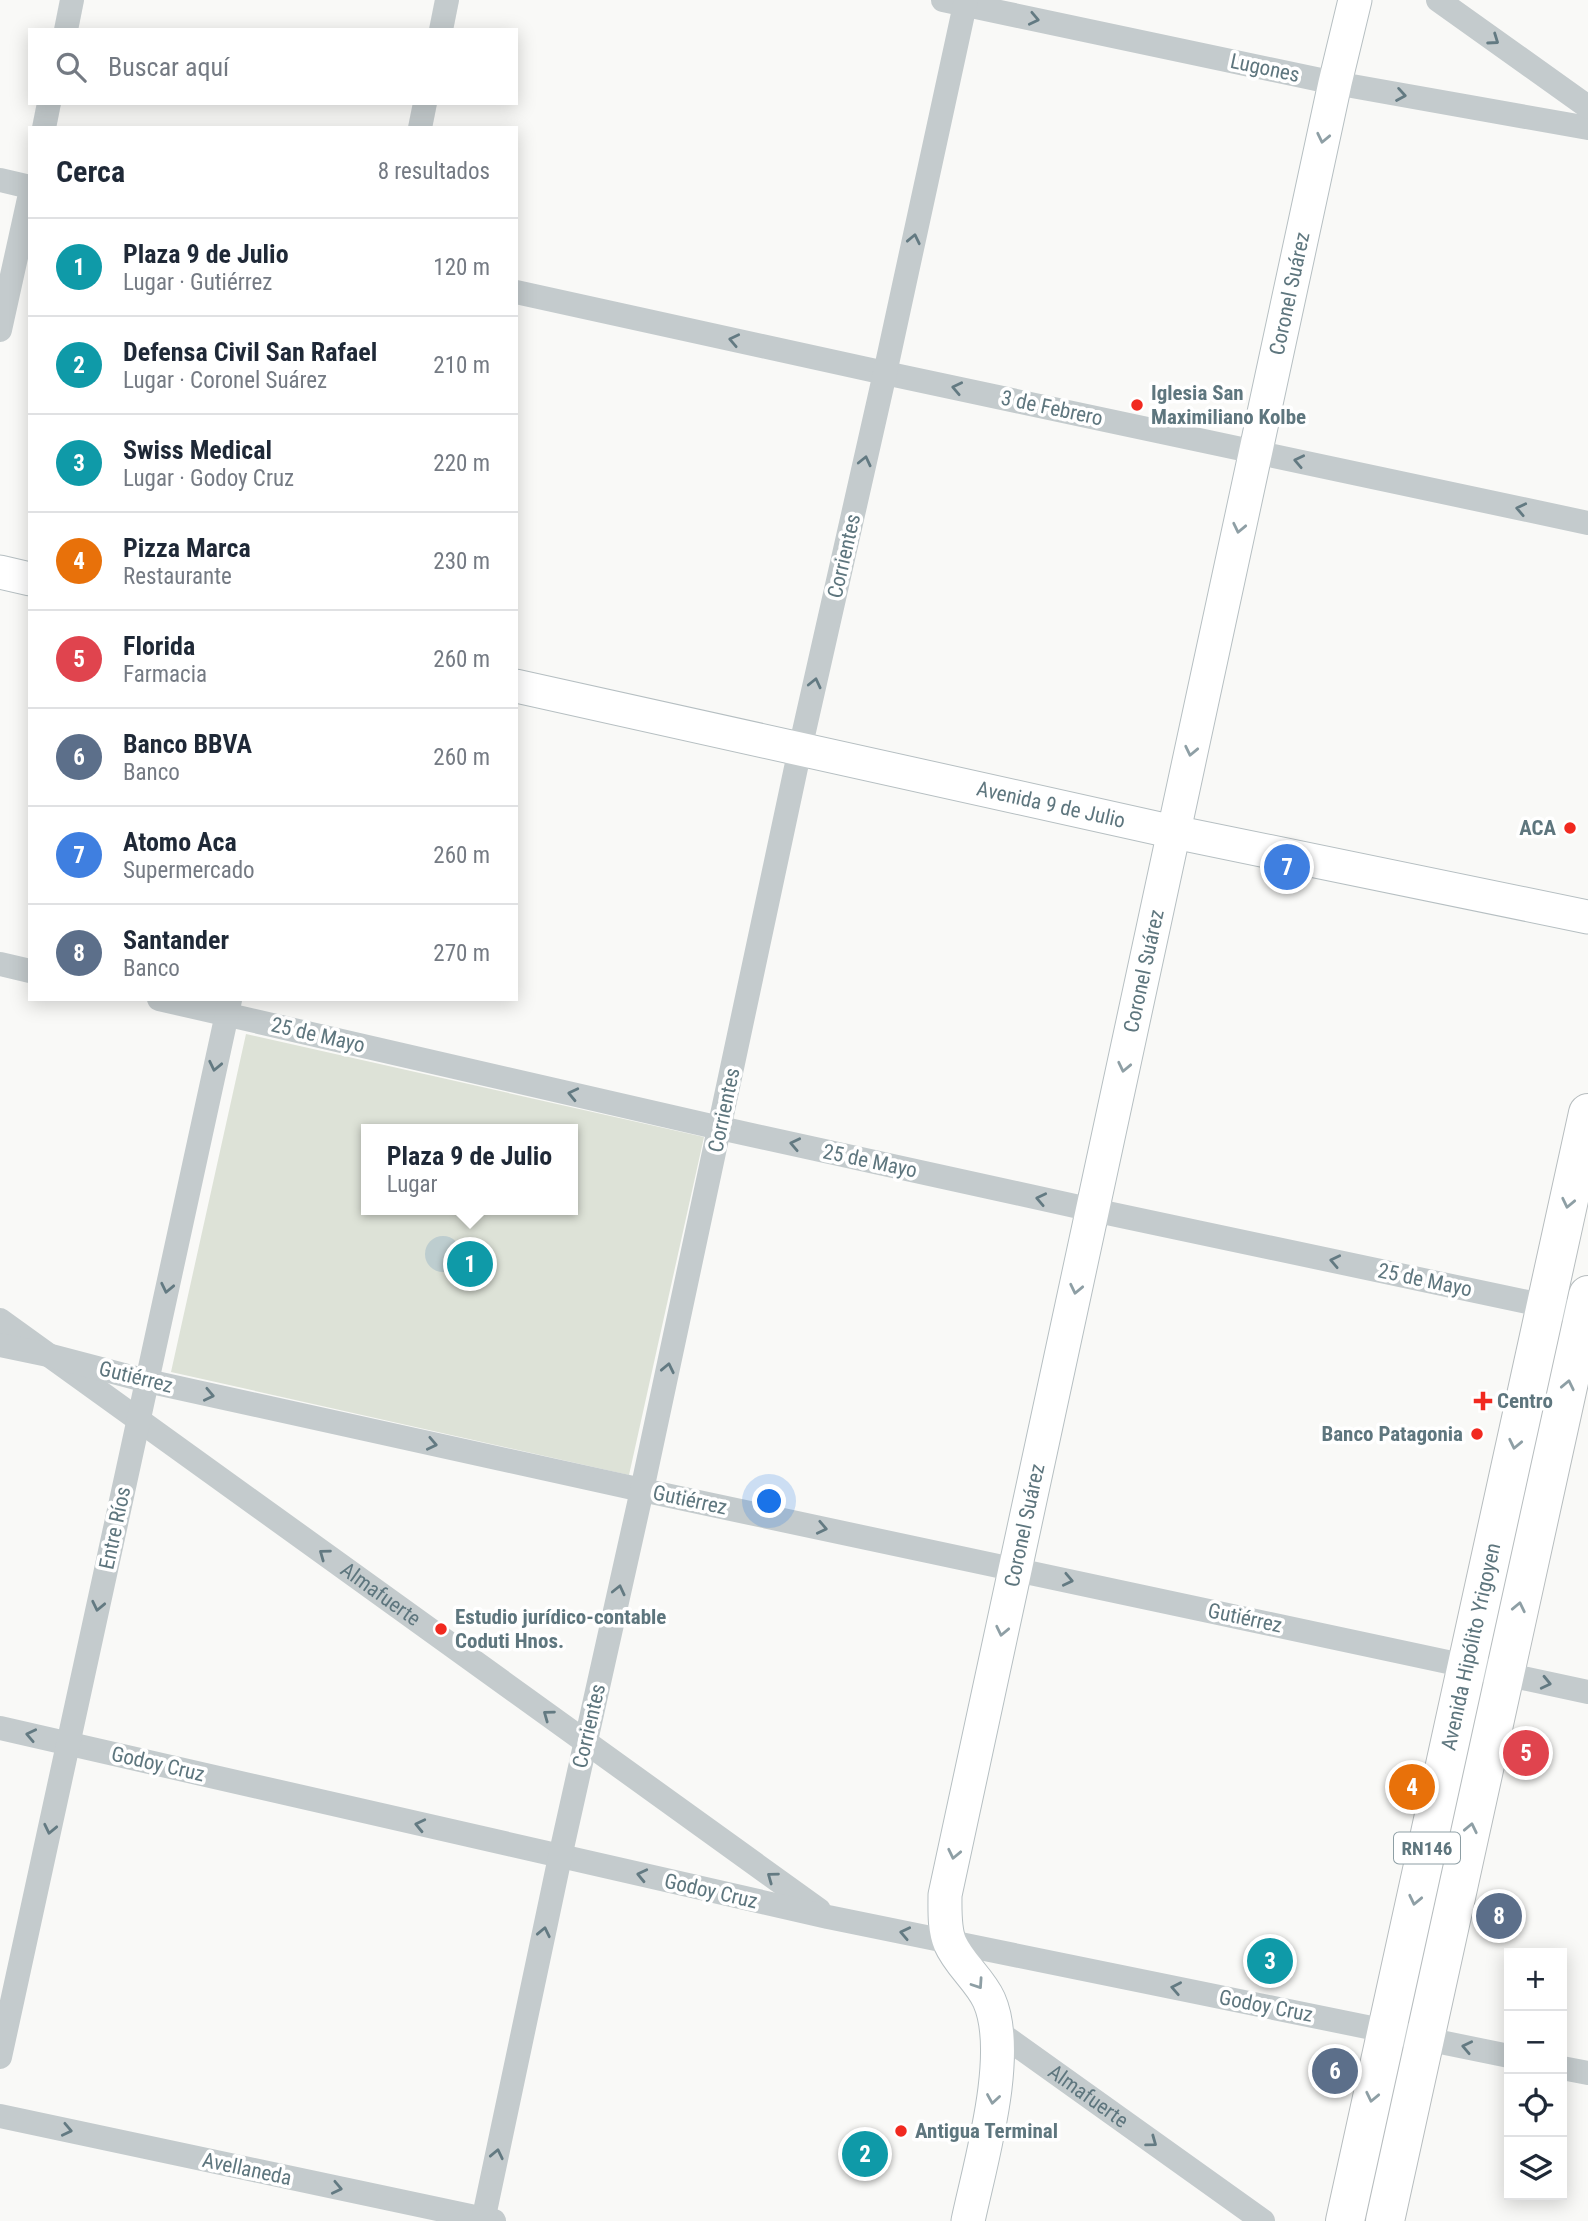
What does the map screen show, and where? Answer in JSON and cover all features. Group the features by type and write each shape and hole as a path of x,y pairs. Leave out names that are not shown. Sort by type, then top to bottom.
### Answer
{"highway":[{"name":"Avenida Hipólito Yrigoyen","path":"1345,2221 1588,1113"},
{"name":"Avenida Hipólito Yrigoyen","path":"1385,2221 1587,1308"}],"street":[{"path":"65,28 72,0"},
{"path":"441,28 447,0"},
{"name":"Coronel Suárez","path":"950,1942 945,1917 945,1895 1355,0"},
{"path":"1438,0 1588,107"},
{"name":"Lugones","path":"958,2 1335,83 1588,128"},
{"name":"Corrientes","path":"487,2220 559,1857 642,1490 800,749 885,373 958,2"},
{"path":"44,126 50,105"},
{"path":"419,126 425,105"},
{"path":"0,180 28,187"},
{"path":"0,330 28,203"},
{"name":"3 de Febrero","path":"518,292 1588,523"},
{"path":"0,572 28,579"},
{"name":"Avenida 9 de Julio","path":"518,687 1174,832 1588,917"},
{"path":"0,964 28,971"},
{"name":"25 de Mayo","path":"176,1001 228,1007 720,1128 1093,1210 1546,1306 1587,1308"},
{"name":"Entre Ríos","path":"0,2057 228,1007"},
{"name":"Almafuerte","path":"0,1320 828,1917"},
{"name":"Gutiérrez","path":"0,1345 147,1381 642,1490 1588,1692"},
{"name":"Godoy Cruz","path":"0,1728 828,1917 1504,2055"},
{"path":"950,1942 989,2000 997,2031 995,2095 968,2221"},
{"name":"Almafuerte","path":"997,2031 1263,2221"},
{"path":"1567,2068 1588,2073"},
{"name":"Avellaneda","path":"0,2116 487,2220"}],"shaded area":[{"path":"246,1034 704,1137 629,1475 171,1372"},
{"path":"443,1236 455,1242 461,1254 455,1266 443,1272 431,1266 425,1254 431,1242"}],"place":[{"name":"Iglesia San Maximiliano Kolbe","path":"1137,405"},
{"name":"ACA","path":"1570,828"},
{"name":"Atomo Aca","path":"1287,867"},
{"name":"Plaza 9 de Julio","path":"470,1264"},
{"name":"Centro","path":"1483,1401"},
{"name":"Banco Patagonia","path":"1477,1434"},
{"name":"Estudio jurídico-contable Coduti Hnos.","path":"441,1629"},
{"name":"Florida","path":"1526,1753"},
{"name":"Pizza Marca","path":"1412,1787"},
{"name":"Santander","path":"1499,1916"},
{"name":"Swiss Medical","path":"1270,1961"},
{"name":"Banco BBVA","path":"1335,2071"},
{"name":"Antigua Terminal","path":"901,2131"},
{"name":"Defensa Civil San Rafael","path":"865,2154"}]}
